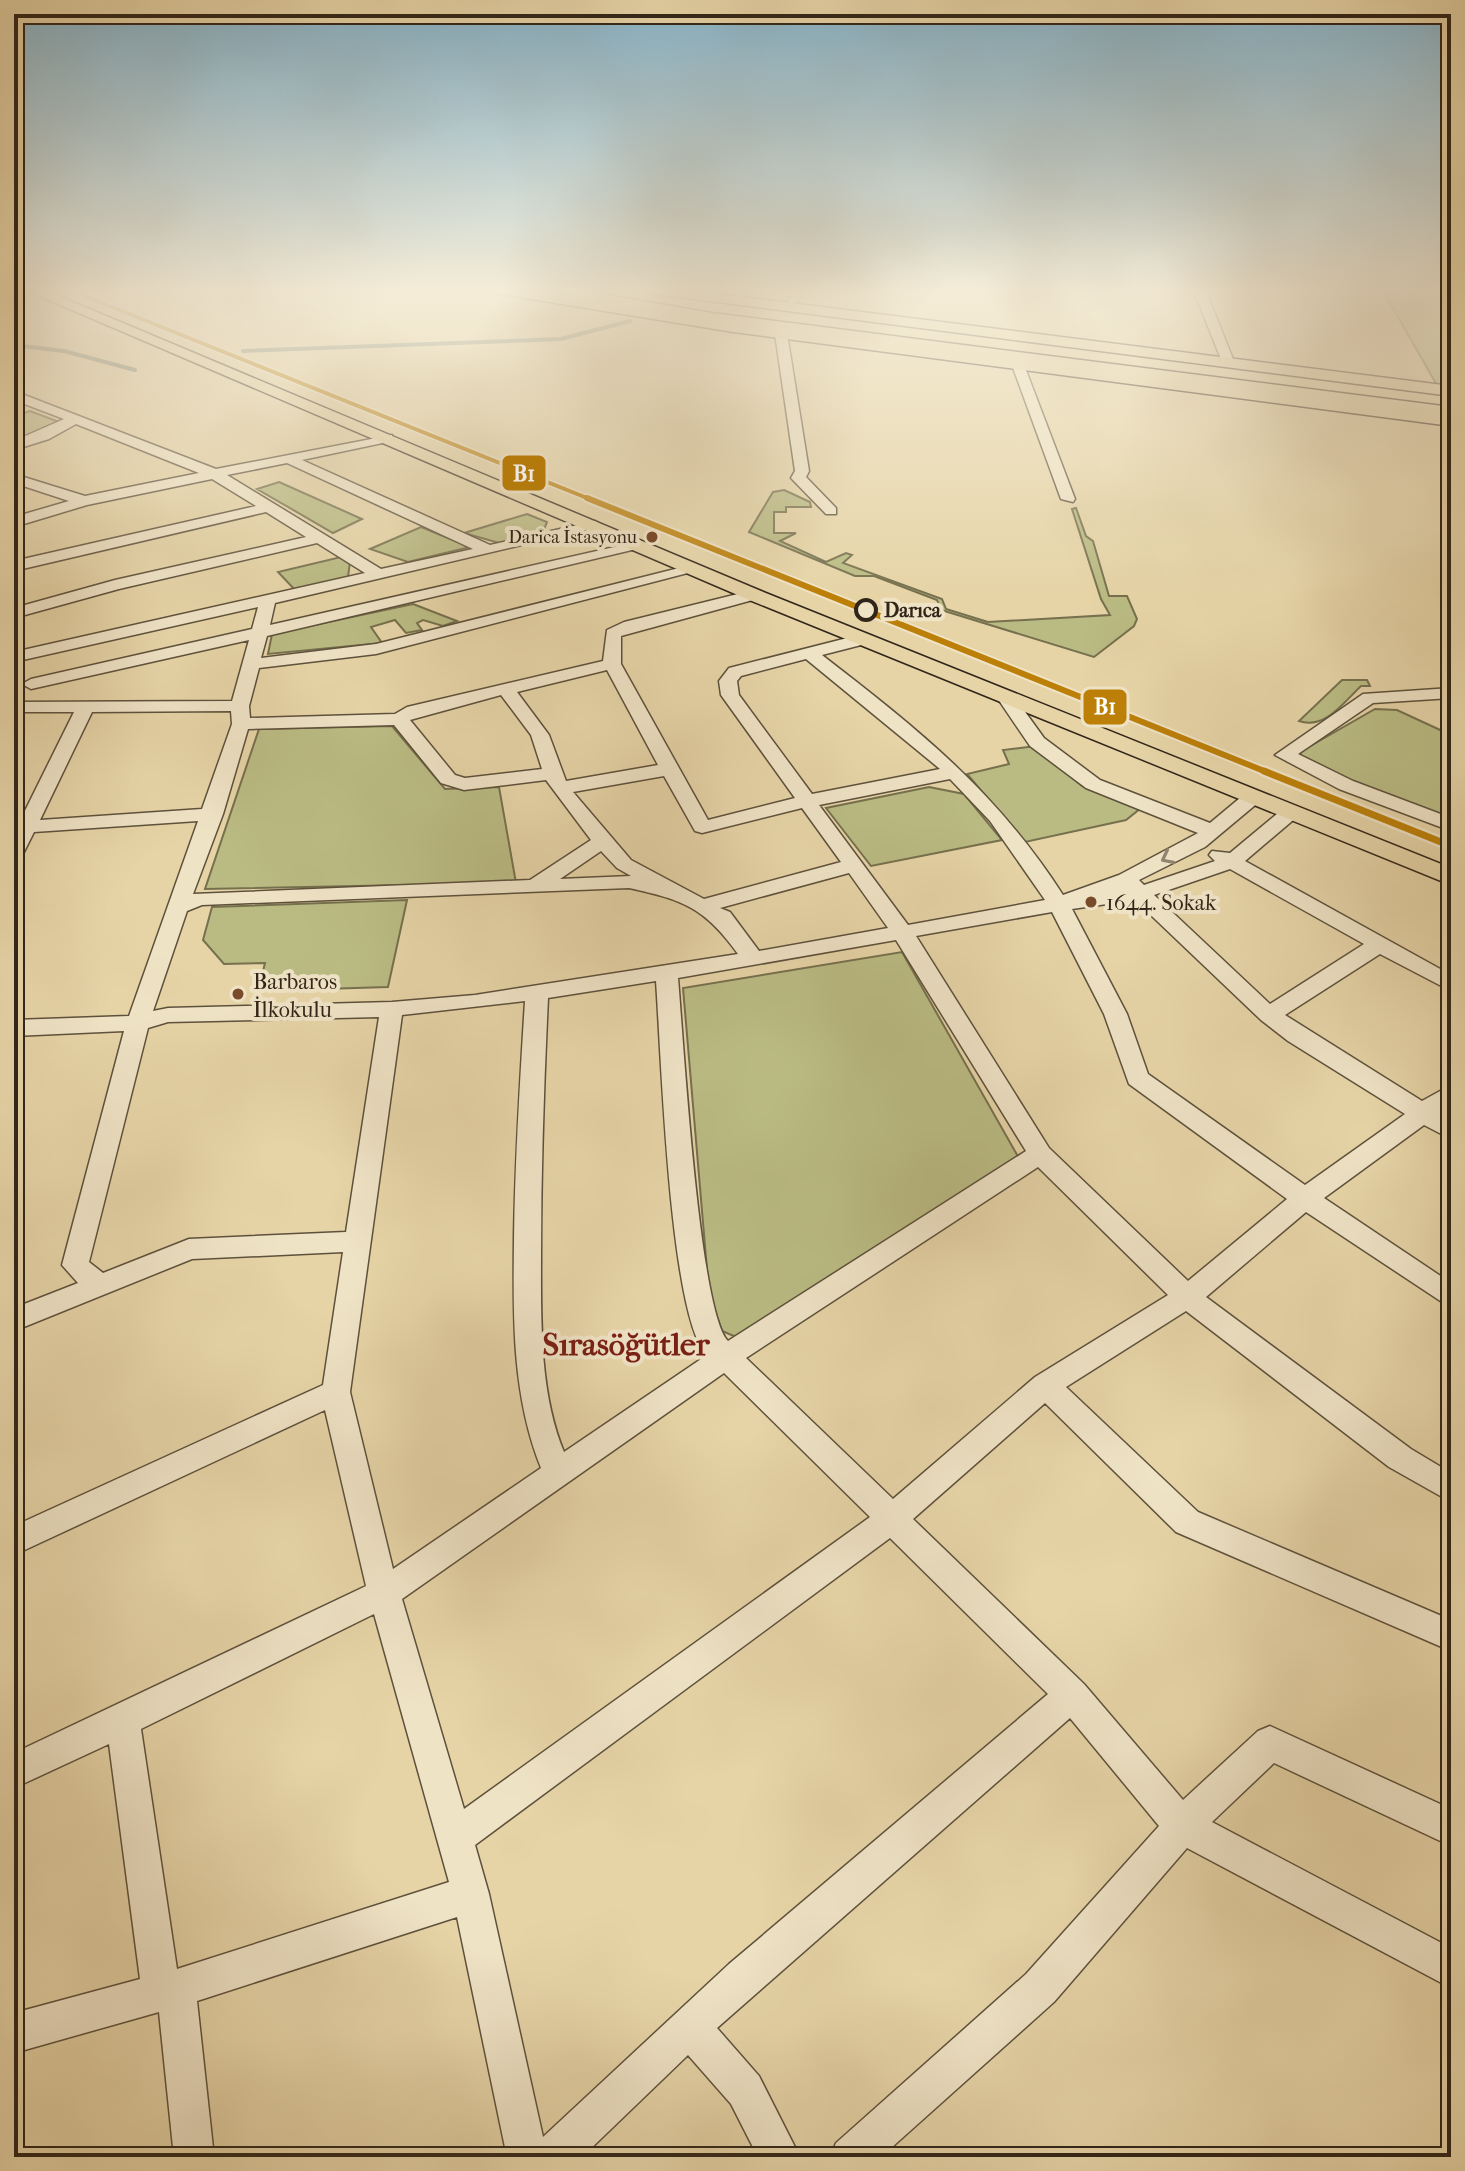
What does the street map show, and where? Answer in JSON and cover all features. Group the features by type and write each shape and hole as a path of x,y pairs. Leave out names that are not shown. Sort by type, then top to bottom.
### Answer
{"highway":[{"path":"1275,390 1451,413"},
{"path":"1375,390 1451,400"}],"main road":[{"path":"273,390 754,595 1451,877"},
{"path":"1214,390 1451,421"}],"street":[{"path":"790,390 802,471 798,478 831,511"},
{"path":"1027,390 1068,499"},
{"path":"14,395 215,474 379,575"},
{"path":"14,413 39,405"},
{"path":"14,446 44,436 75,419"},
{"path":"14,522 84,501 387,438"},
{"path":"287,458 488,550"},
{"path":"14,478 84,501"},
{"path":"14,566 269,507"},
{"path":"595,526 15,655 31,684 23,707 86,706 241,715 399,719 413,711 612,664"},
{"path":"14,613 115,585 320,538"},
{"path":"31,684 641,546"},
{"path":"251,664 376,649 695,569"},
{"path":"754,595 630,626 613,634 612,664 702,827 808,801 954,772"},
{"path":"99,1285 75,1265 138,1023 213,814 241,715 268,600"},
{"path":"863,639 735,672 728,681 730,695 902,932 1040,1154 1187,1297 1400,1458 1451,1489"},
{"path":"809,653 954,772 997,817 1060,904 1132,1047 1137,1078 1451,1297"},
{"path":"505,688 540,735 557,781 624,864 722,917 753,959"},
{"path":"1451,693 1369,698 1284,755 1346,785 1451,825"},
{"path":"1007,699 1037,742 1093,784 1205,837 1232,862 1451,984"},
{"path":"14,854 86,706"},
{"path":"399,719 448,779 464,784 557,781 669,769"},
{"path":"1133,886 1205,837 1253,797"},
{"path":"14,1028 138,1023 168,1015 392,1009 537,993 753,959 1060,904 1232,862 1291,812"},
{"path":"27,827 213,814"},
{"path":"532,888 603,841"},
{"path":"702,906 742,892 855,865"},
{"path":"180,906 199,899 629,882 677,892"},
{"path":"1133,886 1269,1015 1296,1036 1451,1130"},
{"path":"1269,1015 1378,945"},
{"path":"666,972 693,1281 709,1340 1072,1695 1182,1826 1451,1969"},
{"path":"537,993 528,1162 527,1322 540,1429 558,1473"},
{"path":"392,1009 336,1392 384,1593 471,1894 527,2157"},
{"path":"455,1838 892,1519 1045,1385 1187,1297 1305,1198 1421,1111 1451,1093"},
{"path":"14,1771 384,1593 726,1357 1040,1154"},
{"path":"14,1320 189,1249 358,1241"},
{"path":"1045,1385 1187,1522 1451,1636"},
{"path":"14,1541 336,1392"},
{"path":"552,2157 742,1977 1072,1695"},
{"path":"123,1720 194,2157"},
{"path":"850,2157 1040,1988 1182,1826 1270,1743 1451,1828"},
{"path":"14,2033 169,1990 471,1894"},
{"path":"689,2026 745,2090 780,2157"}],"green space":[{"path":"30,411 62,423 14,443 14,416"},
{"path":"279,482 362,519 333,533 257,489"},
{"path":"784,490 810,502 811,507 786,507 786,512 774,512 774,533 796,533 780,541 826,562 846,553 852,555 843,563 942,599 946,609 988,622 1110,615 1101,599 1072,509 1076,508 1086,536 1093,541 1109,596 1127,596 1137,619 1134,626 1094,657 941,610 937,600 874,576 855,576 749,532 773,492"},
{"path":"527,514 547,522 543,532 499,543 464,533"},
{"path":"421,527 470,547 408,562 370,549"},
{"path":"341,557 350,562 348,577 295,590 278,572"},
{"path":"413,604 457,621 443,626 423,620 417,623 422,630 406,633 395,620 371,627 382,643 268,654 272,634"},
{"path":"1342,680 1367,680 1370,686 1361,686 1326,718 1308,723 1299,721"},
{"path":"1375,709 1397,710 1451,735 1451,819 1302,761 1300,752"},
{"path":"392,726 445,789 499,787 516,883 205,889 259,729"},
{"path":"1036,746 1082,786 1141,808 1126,820 1025,842 967,774 1009,764 1003,750"},
{"path":"929,787 964,794 1002,840 871,866 826,808"},
{"path":"407,900 388,987 258,991 265,963 224,964 203,940 212,907"},
{"path":"902,952 1020,1160 741,1339 722,1331 709,1293 683,988"}],"transit line":[{"name":"B1","path":"319,390 1451,846"}],"place":[{"name":"Darica İstasyonu","path":"652,537"},
{"name":"Darıca","path":"866,610"},
{"name":"1644. Sokak","path":"1091,902"},
{"name":"Barbaros İlkokulu","path":"238,994"}],"district":[{"name":"Sırasöğütler","path":"626,1344"}]}
